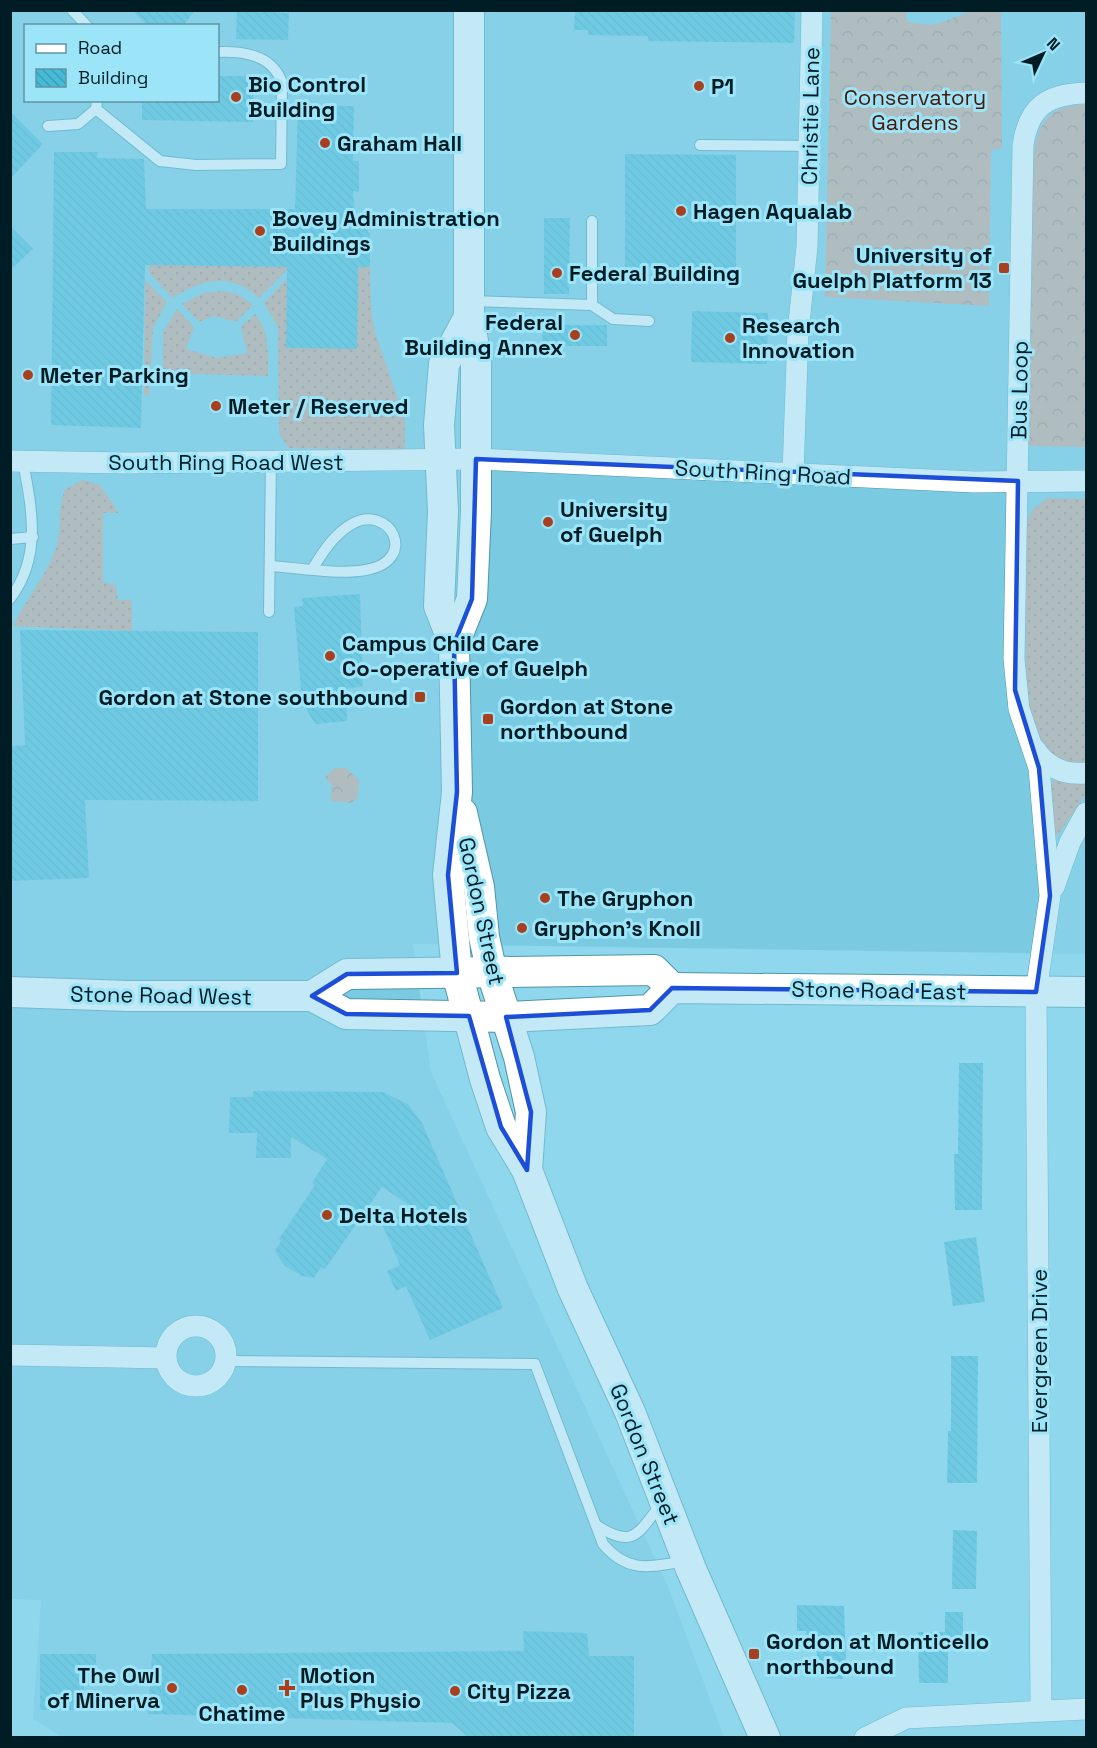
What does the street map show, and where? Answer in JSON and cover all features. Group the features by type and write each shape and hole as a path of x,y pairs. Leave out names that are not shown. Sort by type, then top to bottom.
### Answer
{"main road":[{"name":"Gordon Street","path":"454,644 472,599 476,459 476,360 469,309 469,10"},
{"name":"Gordon Street","path":"469,309 444,364 439,425 443,511 439,606 454,644 457,792 448,875 457,973 482,1068 501,1127 526,1170 573,1289 630,1412 688,1561 765,1737"},
{"name":"Gordon Street","path":"457,792 479,887 484,937 492,973 519,1057 531,1112 526,1170"},
{"path":"312,996 347,974 654,970 672,988 650,1010 506,1017"},
{"name":"Stone Road East","path":"672,988 1086,992"},
{"name":"Stone Road West","path":"10,992 128,996 312,996 346,1014 506,1017"}],"street":[{"name":"Christie Lane","path":"794,473 798,332 806,275 812,10"},
{"name":"Bus Loop","path":"1050,896 1039,768 1024,727 1015,690 1025,134 1033,116 1047,100 1063,94 1086,93"},
{"name":"South Ring Road","path":"441,459 974,482 1086,481"},
{"name":"South Ring Road West","path":"17,461 271,462 441,459"},
{"name":"Bus Loop","path":"1024,727 1036,751 1053,767 1064,773 1086,773"},
{"name":"Bus Loop","path":"1036,992 1050,896 1070,842 1086,813"},
{"name":"Evergreen Drive","path":"1036,992 1041,1710"},
{"path":"194,1326 216,1333 223,1341 226,1361 216,1379 207,1384 189,1386 174,1377 166,1358 172,1338 184,1329 194,1326"},
{"path":"10,1355 166,1358"},
{"path":"865,1737 906,1718 1086,1708"}],"lane":[{"path":"72,10 85,24"},
{"path":"48,126 78,124 96,105 160,161 196,165 281,164 282,83 279,73 269,62 258,57 238,51 219,52"},
{"path":"700,145 810,146"},
{"path":"592,221 592,305"},
{"path":"469,309 592,305 613,319 649,321"},
{"path":"10,599 28,562 33,537 32,512 17,461"},
{"path":"269,612 271,462"},
{"path":"270,566 352,571 377,567 395,551 396,537 391,530 377,522 356,522 335,537 313,568"},
{"path":"10,539 33,537"},
{"path":"226,1361 535,1364 603,1544 613,1556 627,1564 647,1567 688,1561"},
{"path":"596,1525 612,1535 625,1539 637,1535 664,1500"}],"highlighted area":[{"path":"476,459 1018,481 1015,690 1039,768 1050,896 1036,992 672,988 650,1010 506,1017 531,1112 527,1170 501,1127 469,1016 346,1014 312,996 347,974 457,973 448,875 457,792 454,644 472,599"}],"shaded area":[{"name":"University of Guelph","path":"11,11 1086,11 1086,954 413,944 431,1072 669,1589 724,1737 62,1737 33,1719 41,1600 11,1599"}],"green space":[{"name":"Conservatory Gardens","path":"831,11 906,11 907,22 935,24 972,11 1001,11 1002,148 991,150 989,306 825,297"},
{"path":"1086,104 1086,447 1029,446 1032,178 1035,148 1043,124 1051,114 1068,107"},
{"path":"150,242 166,265 290,267 259,298 235,283 216,281 198,285 173,298 149,273"},
{"path":"370,267 374,329 405,420 405,450 288,448 279,433 278,327 264,303 293,272 357,349 357,286 329,268"},
{"path":"145,280 167,302 153,328 149,396 144,395"},
{"path":"222,291 238,294 253,305 236,322 214,316 199,322 182,304 203,293"},
{"path":"177,309 194,327 186,349 217,358 247,353 241,326 255,314 266,335 268,376 163,373 163,332"},
{"path":"83,480 100,485 119,513 103,513 103,582 116,585 118,600 132,600 132,631 13,626 47,569 56,548 65,489"},
{"path":"1047,498 1086,499 1086,767 1061,764 1042,748 1025,694 1027,521 1032,510"},
{"path":"335,768 346,768 359,780 358,797 352,803 330,801 332,786 325,777"},
{"path":"1054,780 1086,784 1086,794 1058,835 1054,832 1054,811 1049,786"}],"building":[{"path":"132,10 195,10 184,24 146,24"},
{"path":"237,10 289,13 288,40 236,39"},
{"path":"575,10 795,10 794,43 648,41 648,36 588,35 588,30 574,30"},
{"name":"Bio Control Building","path":"219,76 254,76 253,122 142,120 142,102 219,102"},
{"path":"298,105 354,106 353,161 359,161 359,192 353,191 355,221 362,223 370,235 370,267 358,267 357,349 286,348 287,267 145,265 141,428 51,425 54,152 98,152 97,158 144,159 146,209 295,209"},
{"path":"10,111 43,144 10,179"},
{"name":"Hagen Aqualab","path":"625,154 736,155 736,268 625,268"},
{"name":"Federal Building","path":"544,218 570,218 569,294 544,294"},
{"path":"10,226 33,249 10,270"},
{"name":"Research Innovation","path":"692,311 768,313 767,364 691,362"},
{"name":"Federal Building Annex","path":"543,325 607,325 607,346 542,346"},
{"name":"Campus Child Care Co-operative of Guelph","path":"360,594 363,686 346,689 347,721 315,724 302,702 294,607 303,606 302,598"},
{"path":"20,630 258,632 258,801 85,800 89,878 10,881 10,746 25,745"},
{"path":"959,1063 983,1063 982,1210 955,1210 954,1154 958,1154"},
{"name":"Delta Hotels","path":"253,1091 383,1092 409,1105 422,1123 503,1308 430,1340 406,1286 396,1291 387,1271 400,1265 382,1224 415,1209 382,1187 325,1269 321,1267 314,1278 302,1276 285,1266 275,1251 281,1241 279,1239 315,1185 312,1183 327,1159 291,1137 291,1158 256,1158 257,1133 229,1133 230,1097 253,1097"},
{"path":"976,1237 985,1302 953,1306 944,1242"},
{"path":"951,1356 978,1356 977,1483 947,1483 948,1431 951,1431"},
{"path":"953,1530 977,1531 976,1589 952,1589"},
{"path":"797,1605 844,1606 846,1662 843,1662 843,1679 826,1678 826,1672 817,1672 817,1652 806,1652 806,1631 797,1631"},
{"path":"945,1612 963,1612 963,1641 948,1641 948,1683 919,1683 918,1632 945,1632"},
{"path":"523,1631 587,1633 589,1656 634,1656 634,1737 468,1737 452,1723 148,1714 152,1654 524,1651"},
{"path":"40,1654 96,1654 96,1672 84,1672 84,1710 40,1710"}],"place":[{"name":"P1","path":"699,86"},
{"name":"Bio Control Building","path":"236,97"},
{"name":"Graham Hall","path":"325,143"},
{"name":"Hagen Aqualab","path":"681,211"},
{"name":"Bovey Administration Buildings","path":"260,231"},
{"name":"University of Guelph Platform 13","path":"1004,268"},
{"name":"Federal Building","path":"557,273"},
{"name":"Federal Building Annex","path":"575,335"},
{"name":"Research Innovation","path":"730,338"},
{"name":"Meter Parking","path":"28,375"},
{"name":"Meter / Reserved","path":"216,406"},
{"name":"University of Guelph","path":"548,522"},
{"name":"Campus Child Care Co-operative of Guelph","path":"330,656"},
{"name":"Gordon at Stone southbound","path":"420,697"},
{"name":"Gordon at Stone northbound","path":"488,719"},
{"name":"The Gryphon","path":"545,898"},
{"name":"Gryphon's Knoll","path":"522,928"},
{"name":"Delta Hotels","path":"327,1215"},
{"name":"Gordon at Monticello northbound","path":"754,1654"},
{"name":"The Owl of Minerva","path":"172,1688"},
{"name":"Motion Plus Physio","path":"287,1688"},
{"name":"Chatime","path":"242,1690"},
{"name":"City Pizza","path":"455,1691"}]}
